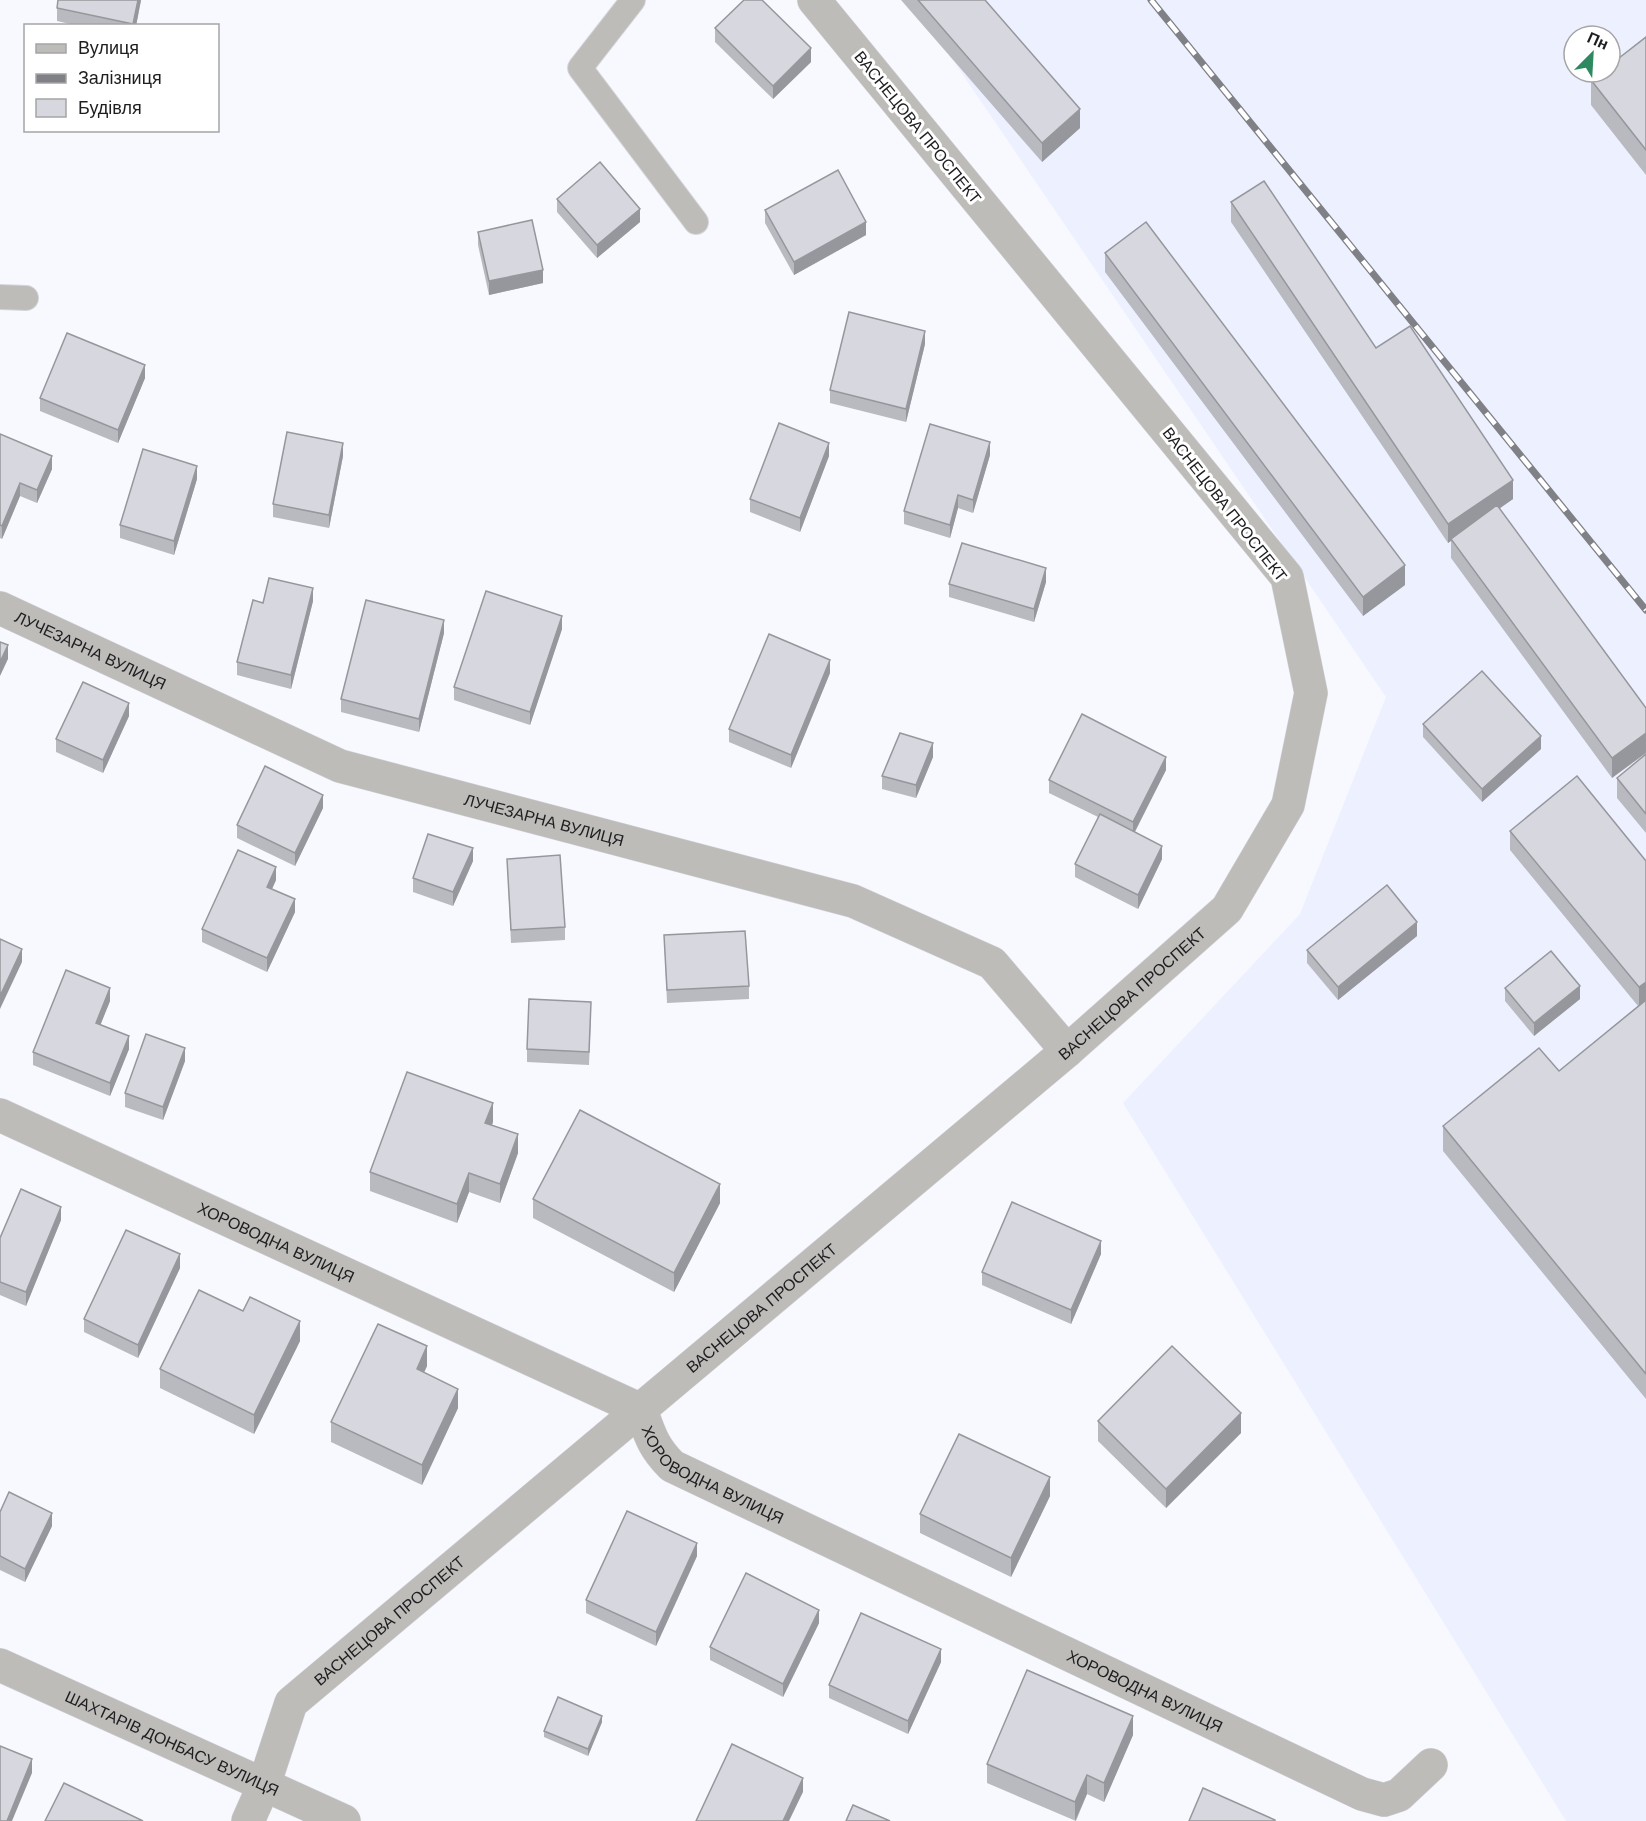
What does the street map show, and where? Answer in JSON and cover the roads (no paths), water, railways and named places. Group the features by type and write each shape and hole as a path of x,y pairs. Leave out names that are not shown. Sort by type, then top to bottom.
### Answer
{"street":[{"name":"ВАСНЕЦОВА ПРОСПЕКТ","path":"248,1821 264,1785 291,1703 1067,1051 1227,909 1288,806 1311,693 1287,577 814,0"},
{"name":"ЛУЧЕЗАРНА ВУЛИЦЯ","path":"0,608 340,766 853,901 992,963 1067,1051"},
{"name":"ХОРОВОДНА ВУЛИЦЯ","path":"0,1115 641,1410 658,1452 672,1466 1362,1794 1383,1800 1399,1795 1431,1765"},
{"name":"ШАХТАРІВ ДОНБАСУ ВУЛИЦЯ","path":"0,1665 344,1821"}],"lane":[{"path":"633,0 580,68 696,222"},
{"path":"0,297 26,298"}],"railway":[{"path":"1151,0 1646,610"}]}
